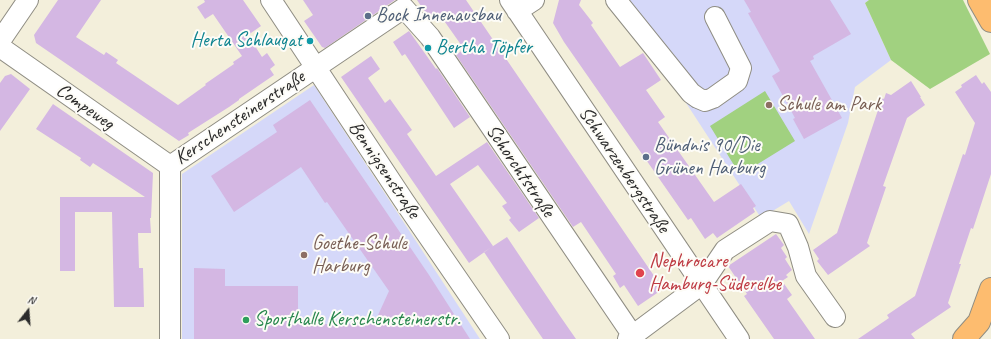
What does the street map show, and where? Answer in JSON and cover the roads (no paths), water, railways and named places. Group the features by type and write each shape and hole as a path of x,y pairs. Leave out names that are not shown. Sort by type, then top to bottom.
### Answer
{"main road":[{"path":"979,0 991,21"},
{"path":"964,339 974,330 991,289"}],"street":[{"path":"0,41 28,0"},
{"name":"Bennigsenstraße","path":"271,0 315,68 499,339"},
{"path":"514,6 534,0"},
{"path":"616,0 691,93 698,98 706,100 713,98 737,81 741,68 715,17"},
{"name":"Schwarzenbergstraße","path":"514,6 739,339"},
{"name":"Kerschensteinerstraße","path":"170,339 170,166 404,8"},
{"name":"Schorchtstraße","path":"404,8 430,37 631,338"},
{"name":"Compeweg","path":"0,47 170,166"},
{"path":"631,338 702,284 725,250 770,221 788,224 798,247 806,276 835,316"}],"place":[{"name":"Bock Innenausbau","path":"368,16"},
{"name":"Herta Schlaugat","path":"310,41"},
{"name":"Bertha Töpfer","path":"428,48"},
{"name":"Schule am Park","path":"769,105"},
{"name":"Bündnis 90/Die Grünen Harburg","path":"646,157"},
{"name":"Goethe-Schule Harburg","path":"304,255"},
{"name":"Nephrocare Hamburg-Süderelbe","path":"640,273"},
{"name":"Sporthalle Kerschensteinerstr.","path":"246,320"}]}
